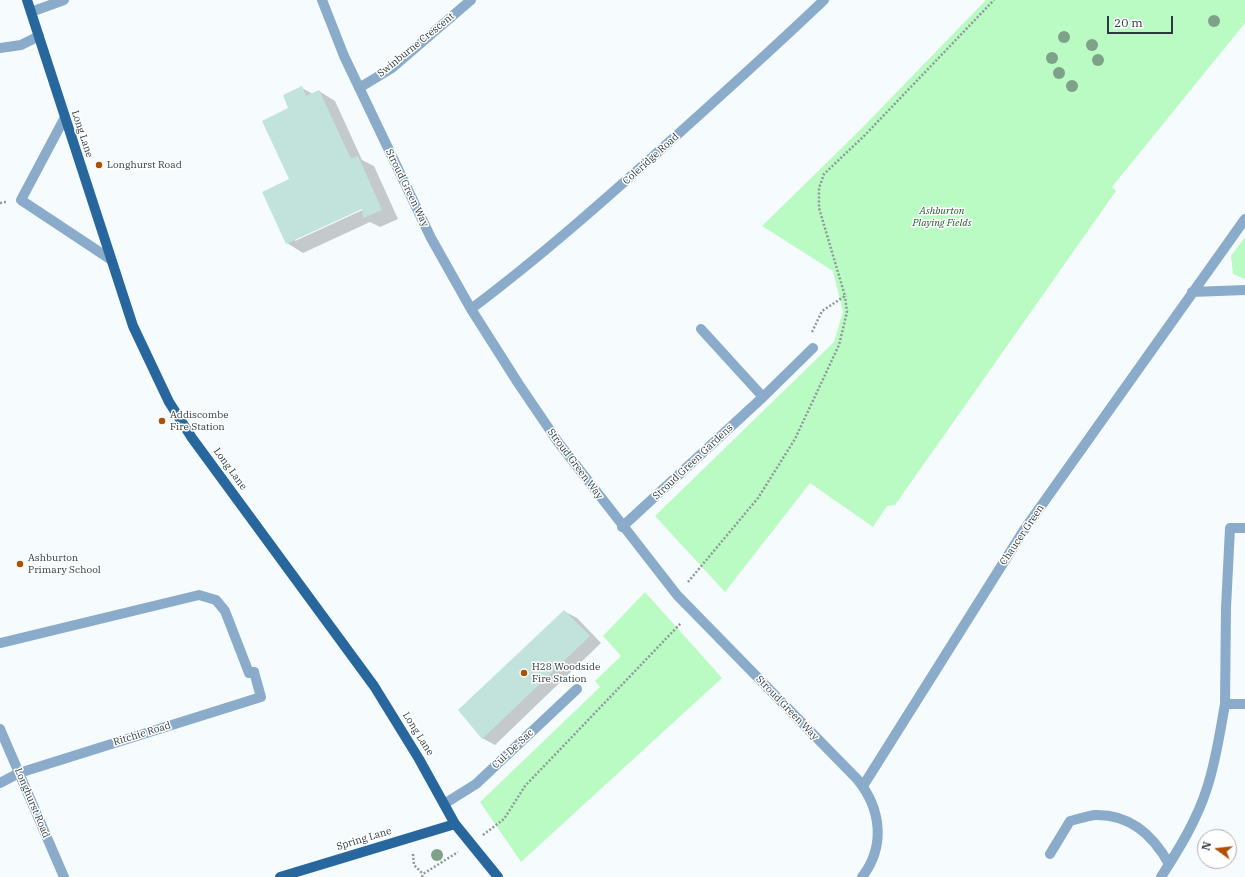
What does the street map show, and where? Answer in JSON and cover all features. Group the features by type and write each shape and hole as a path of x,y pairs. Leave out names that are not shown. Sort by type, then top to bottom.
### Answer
{"main road":[{"name":"Long Lane","path":"27,0 64,119 133,326 169,402 192,438 374,686 419,758 455,824 498,877"},
{"name":"Spring Lane","path":"280,877 455,824"}],"street":[{"path":"31,12 64,0"},
{"name":"Stroud Green Way","path":"322,0 359,88 411,198 471,309 496,350 558,442 677,595 863,786 875,810 879,836 868,875"},
{"name":"Swinburne Crescent","path":"359,88 392,68 471,0"},
{"name":"Coleridge Road","path":"471,309 541,255 598,206 773,49 824,0"},
{"path":"0,48 21,44 39,36"},
{"path":"64,119 21,200 110,259"},
{"name":"Chaucer Green","path":"863,786 1024,530 1245,219"},
{"path":"1192,292 1245,290"},
{"path":"701,329 763,397"},
{"name":"Stroud Green Gardens","path":"622,526 763,397 813,348"},
{"path":"1161,877 1170,864 1192,823 1207,788 1216,753 1225,704 1226,608 1230,528 1245,528"},
{"name":"Ritchie Road","path":"0,783 19,773 261,697 254,672 249,674 225,611 216,600 199,595 1,643"},
{"name":"Cul-De-Sac","path":"444,804 476,784 577,689"},
{"path":"1225,704 1245,704"},
{"name":"Longhurst Road","path":"0,729 64,877"},
{"path":"1050,854 1070,821 1094,815 1114,817 1147,833 1159,846 1170,864"}],"path":[{"path":"677,595 758,498 795,439 839,345 847,312 845,296 819,208 819,188 824,174 864,136 994,0"},
{"path":"813,348 810,336 822,311 845,296"},
{"path":"489,830 504,819 525,786 693,611"},
{"path":"411,838 414,865 422,876 454,854"}],"green space":[{"name":"Ashburton Playing Fields","path":"986,0 1245,0 1245,23 1112,187 1116,191 895,505 887,506 873,527 810,483 725,592 655,516 834,342 843,312 833,271 762,226 860,130"},
{"path":"1245,237 1245,279 1233,274 1231,256"},
{"path":"645,592 722,678 521,862 480,802 600,687 595,681 621,656 603,636"}],"building":[{"path":"302,86 306,96 319,90 351,159 358,156 382,210 363,218 362,209 286,244 262,192 289,179 262,121 288,108 283,95"},
{"name":"H28 Woodside Fire Station","path":"564,610 590,636 482,739 458,710"}],"place":[{"name":"Longhurst Road","path":"99,165"},
{"name":"Addiscombe Fire Station","path":"162,421"},
{"name":"Ashburton Primary School","path":"20,564"},
{"name":"H28 Woodside Fire Station","path":"524,673"}]}
